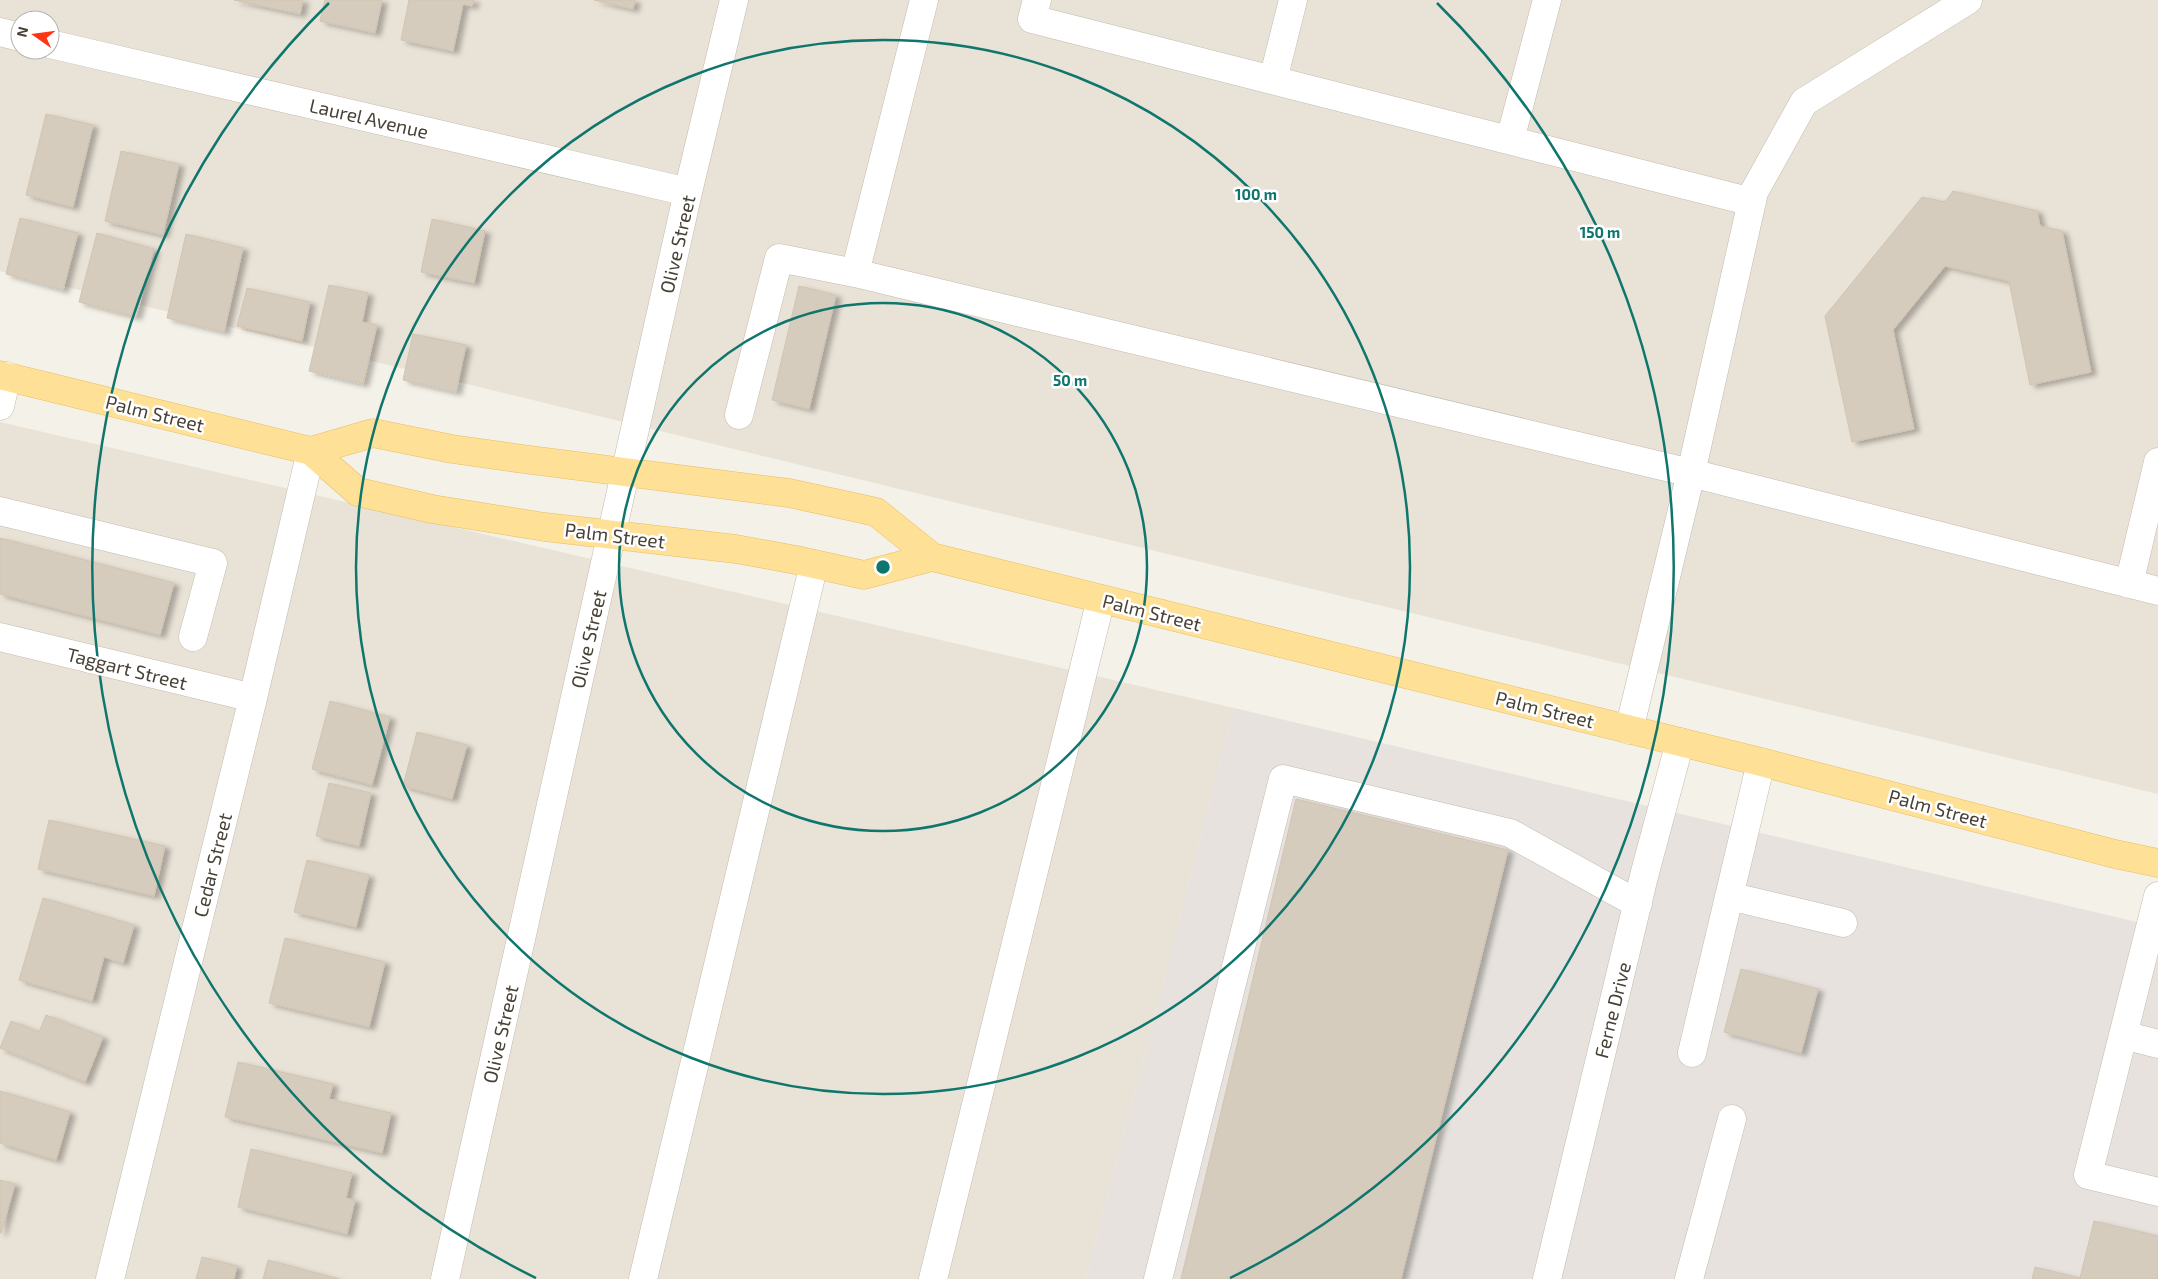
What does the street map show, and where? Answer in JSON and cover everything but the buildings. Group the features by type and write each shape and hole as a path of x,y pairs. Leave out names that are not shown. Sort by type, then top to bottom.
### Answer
{"main road":[{"name":"Palm Street","path":"4,376 311,451 358,492 432,509 612,536 736,549 864,575 932,557"},
{"name":"Palm Street","path":"311,451 372,433 452,449 789,493 876,512 932,557 1761,762 2115,854 2158,863"}],"street":[{"name":"Olive Street","path":"445,1279 688,192 734,0"},
{"path":"855,273 924,0"},
{"path":"1037,0 1032,19 1752,202"},
{"path":"1273,80 1293,0"},
{"path":"1510,140 1547,0"},
{"path":"1629,730 1691,474 1754,192 1804,102 1968,0"},
{"name":"Laurel Avenue","path":"60,46 688,192"},
{"path":"739,415 779,258 855,273 1691,474 2158,591"},
{"path":"0,406 4,376"},
{"name":"Cedar Street","path":"110,1279 253,698 311,451"},
{"path":"2129,584 2158,462"},
{"path":"0,511 213,563 193,636"},
{"path":"643,1279 814,564"},
{"path":"933,1279 1101,599"},
{"name":"Taggart Street","path":"0,637 253,698"},
{"name":"Ferne Drive","path":"1547,1279 1638,904 1680,742"},
{"path":"1692,1053 1761,762"},
{"path":"1158,1279 1283,779 1510,833 1638,904"},
{"path":"1729,896 1843,923"},
{"path":"2158,896 2088,1175 2158,1192"},
{"path":"2123,1035 2158,1044"},
{"path":"1689,1279 1732,1119"}],"shaded area":[{"path":"0,0 2158,0 2158,794 0,271"},
{"path":"0,422 1234,708 1086,1279 0,1279"},
{"path":"1234,708 2158,927 2158,1279 1086,1279"}]}
